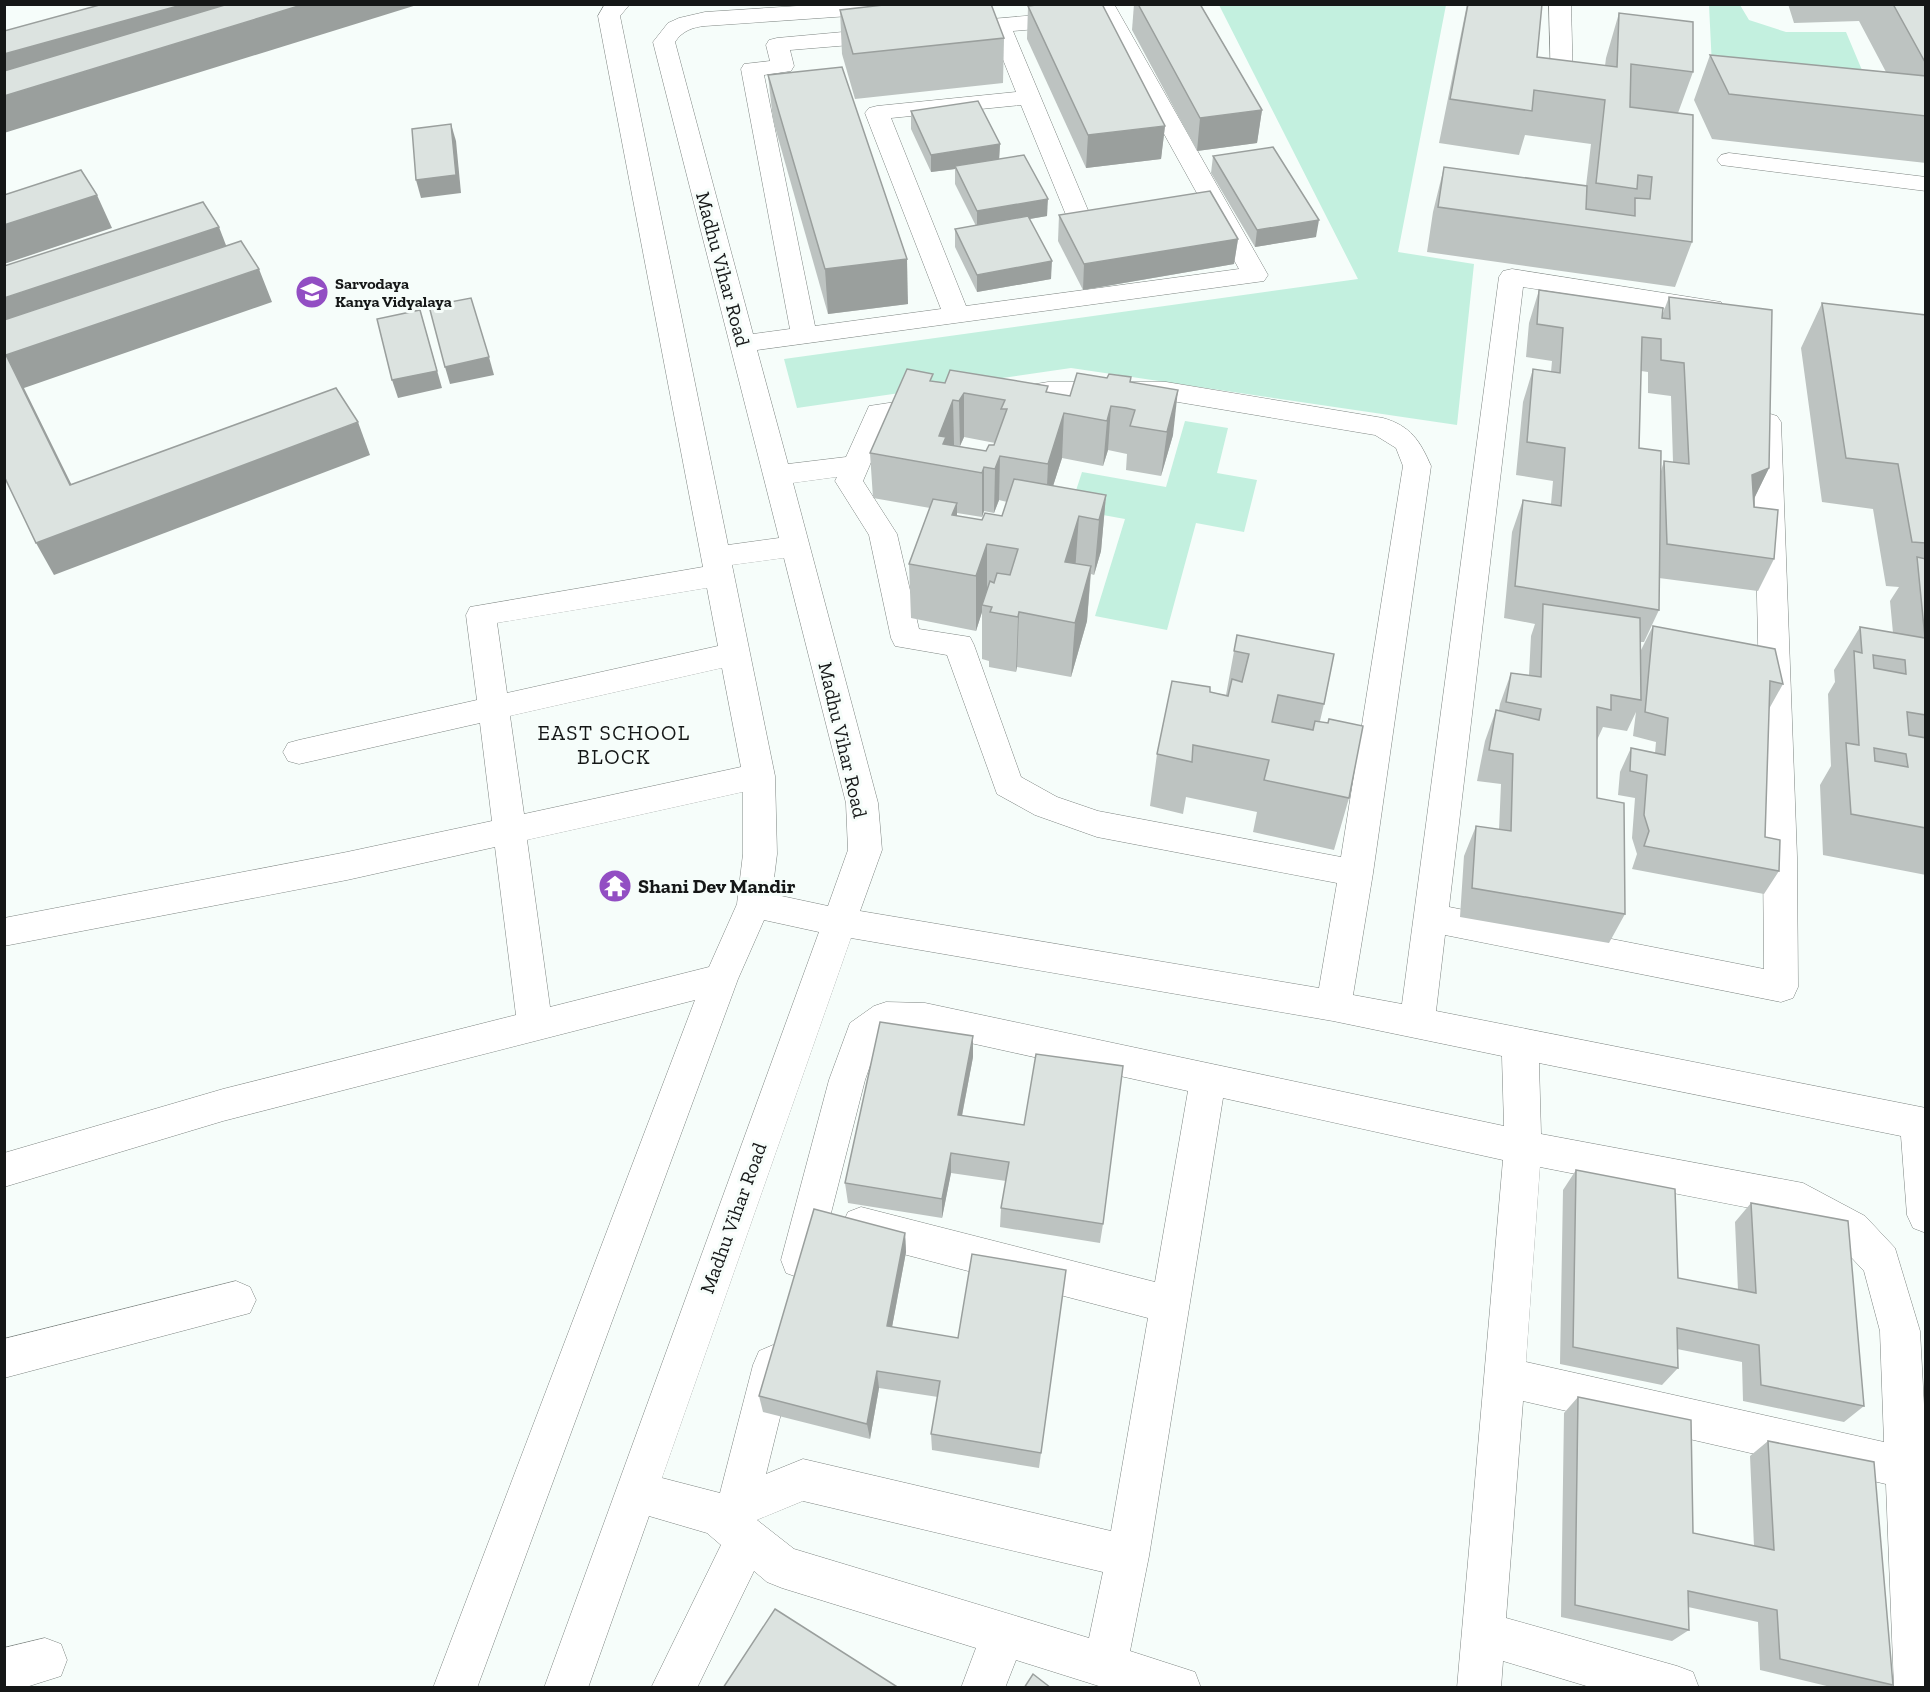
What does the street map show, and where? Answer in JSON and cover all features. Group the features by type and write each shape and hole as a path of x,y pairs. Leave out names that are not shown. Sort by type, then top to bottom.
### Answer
{"street":[{"name":"Madhu Vihar Road","path":"566,1688 865,850 862,803 664,46 670,32 684,13 936,4"},
{"path":"1560,4 1562,84"},
{"path":"455,1688 721,979 754,904 760,854 759,776 611,8"},
{"path":"930,32 1000,26 1107,10 1135,14"},
{"path":"742,344 1255,275 1107,10"},
{"path":"1000,26 1078,215"},
{"path":"804,335 752,69 783,66 777,45 906,34"},
{"path":"957,316 877,113 1030,97"},
{"path":"1729,160 1926,184"},
{"path":"1195,167 1218,164"},
{"path":"1418,1022 1512,277 1740,313"},
{"path":"1334,1005 1356,873 1417,466 1407,444 1383,427 1166,391 1048,391 879,412 849,481 883,534 906,638 959,645 1008,785 1046,806 1097,824 1356,873"},
{"path":"1430,918 1781,987 1780,857 1766,398"},
{"path":"777,475 856,465"},
{"path":"535,1025 481,615 717,566 795,546"},
{"path":"299,752 734,654"},
{"path":"4,932 347,866 759,776"},
{"path":"754,904 839,922 1334,1005 1922,1124 1926,1215"},
{"path":"4,1170 223,1105 721,979"},
{"path":"792,1292 847,1080 863,1034 886,1017 925,1018 1523,1147 1803,1201 1851,1229 1881,1261 1900,1331 1916,1688"},
{"path":"1479,1688 1523,1147 1520,1042"},
{"path":"1105,1665 1128,1556 1208,1079"},
{"path":"813,1212 1170,1305"},
{"path":"4,1359 236,1300"},
{"path":"673,1688 734,1520 781,1337"},
{"path":"1503,1377 1906,1468"},
{"path":"734,1520 802,1480 1128,1556"},
{"path":"636,1491 734,1520 782,1567 1179,1688"},
{"path":"983,1688 1004,1633"},
{"path":"1482,1633 1677,1688"}],"green space":[{"path":"1219,5 1446,5 1398,252 1474,264 1457,425 1071,368 797,408 784,359 1358,279"},
{"path":"1709,5 1740,5 1749,20 1786,32 1846,32 1872,94 1713,87"},
{"path":"1185,421 1228,428 1217,473 1257,480 1244,532 1196,523 1167,630 1095,616 1125,519 1070,509 1082,472 1166,487"}],"building":[{"path":"103,4 185,4 4,54 4,31"},
{"path":"228,4 305,4 4,96 4,71"},
{"path":"892,4 991,4 1004,38 853,54 840,10"},
{"path":"1102,4 1165,126 1088,135 1028,6"},
{"path":"1138,4 1200,4 1262,110 1200,118"},
{"path":"1468,4 1542,4 1537,57 1617,67 1619,13 1693,22 1693,72 1631,64 1630,107 1693,115 1692,242 1438,207 1444,167 1587,186 1586,209 1635,216 1635,198 1650,199 1652,177 1638,175 1637,189 1596,183 1605,100 1534,90 1532,111 1450,99"},
{"path":"1893,4 1926,4 1926,62 1925,62"},
{"path":"1710,55 1926,76 1926,116 1729,94"},
{"path":"842,67 907,259 825,269 768,75"},
{"path":"978,101 1000,144 931,155 911,111"},
{"path":"451,124 456,175 416,180 412,129"},
{"path":"1273,147 1319,220 1257,230 1213,156"},
{"path":"1024,155 1048,199 977,211 955,166"},
{"path":"81,170 97,195 4,225 4,195"},
{"path":"1210,191 1238,239 1084,264 1059,215"},
{"path":"203,202 219,227 4,298 4,266"},
{"path":"1028,216 1052,261 977,275 955,229"},
{"path":"241,241 259,269 6,355 70,485 336,388 358,422 36,543 4,476 4,320"},
{"path":"1539,290 1663,308 1662,318 1670,319 1669,297 1772,310 1769,468 1752,475 1754,507 1778,510 1774,559 1667,544 1664,461 1689,464 1684,363 1661,360 1661,339 1642,337 1639,448 1661,451 1659,610 1515,586 1523,500 1561,506 1565,448 1527,442 1533,369 1560,373 1563,328 1537,324"},
{"path":"471,298 489,357 445,367 429,306"},
{"path":"1822,303 1926,315 1926,543 1912,542 1898,464 1846,458"},
{"path":"420,310 437,371 392,380 377,319"},
{"path":"907,369 933,374 930,381 945,383 950,370 1048,386 1046,392 1070,396 1077,373 1107,378 1109,374 1131,377 1130,382 1178,390 1167,432 1130,426 1135,410 1126,408 1111,406 1107,421 1064,413 1048,464 1000,456 995,469 984,467 982,473 870,453","holes":["964,393 1005,400 1001,409 1007,409 994,445 989,445 986,451 943,444 946,437 939,436 953,400 959,401"]},
{"path":"1014,479 1106,495 1099,520 1079,516 1065,562 1091,566 1075,623 1019,612 1018,617 990,612 992,607 982,605 990,581 994,583 997,573 1010,575 1018,549 987,544 976,576 909,564 933,499 957,503 952,515 982,520 985,513 1002,516"},
{"path":"1917,557 1926,559 1926,715 1907,712 1909,735 1926,738 1926,828 1851,814 1846,743 1859,745 1854,651 1862,653 1860,627 1925,638","holes":["1873,655 1905,660 1906,674 1874,668","1874,748 1906,754 1908,767 1875,761"]},
{"path":"1543,604 1640,618 1641,700 1611,695 1611,710 1597,707 1597,798 1624,803 1625,914 1472,888 1476,826 1511,831 1513,754 1489,750 1496,710 1539,720 1541,709 1506,702 1511,673 1541,677"},
{"path":"1653,626 1775,649 1783,684 1770,681 1765,837 1780,840 1779,871 1644,846 1649,831 1644,815 1647,775 1630,771 1631,748 1665,755 1668,718 1645,712"},
{"path":"1237,635 1334,654 1324,704 1278,695 1272,722 1313,730 1315,721 1328,723 1329,719 1363,726 1349,798 1264,780 1269,760 1193,745 1192,762 1157,754 1172,681 1210,687 1210,692 1228,696 1232,679 1242,682 1249,654 1234,651"},
{"path":"880,1022 973,1036 958,1115 1024,1125 1036,1054 1123,1066 1103,1224 1001,1208 1009,1162 951,1153 942,1199 845,1183"},
{"path":"1576,1170 1675,1189 1678,1278 1756,1293 1751,1203 1848,1221 1864,1406 1761,1385 1759,1345 1677,1328 1678,1368 1573,1347"},
{"path":"814,1209 905,1233 887,1326 958,1338 972,1254 1066,1270 1041,1453 931,1434 940,1381 877,1371 867,1424 759,1396"},
{"path":"1578,1397 1691,1420 1693,1533 1774,1550 1768,1441 1874,1462 1893,1685 1780,1659 1777,1610 1688,1591 1689,1630 1575,1605"},
{"path":"775,1609 899,1688 723,1688"},
{"path":"1033,1674 1051,1688 1024,1688"}],"place":[{"name":"Sarvodaya Kanya Vidyalaya","path":"312,292"},
{"name":"Shani Dev Mandir","path":"615,886"}],"district":[{"name":"EAST SCHOOL BLOCK","path":"614,745"}]}
